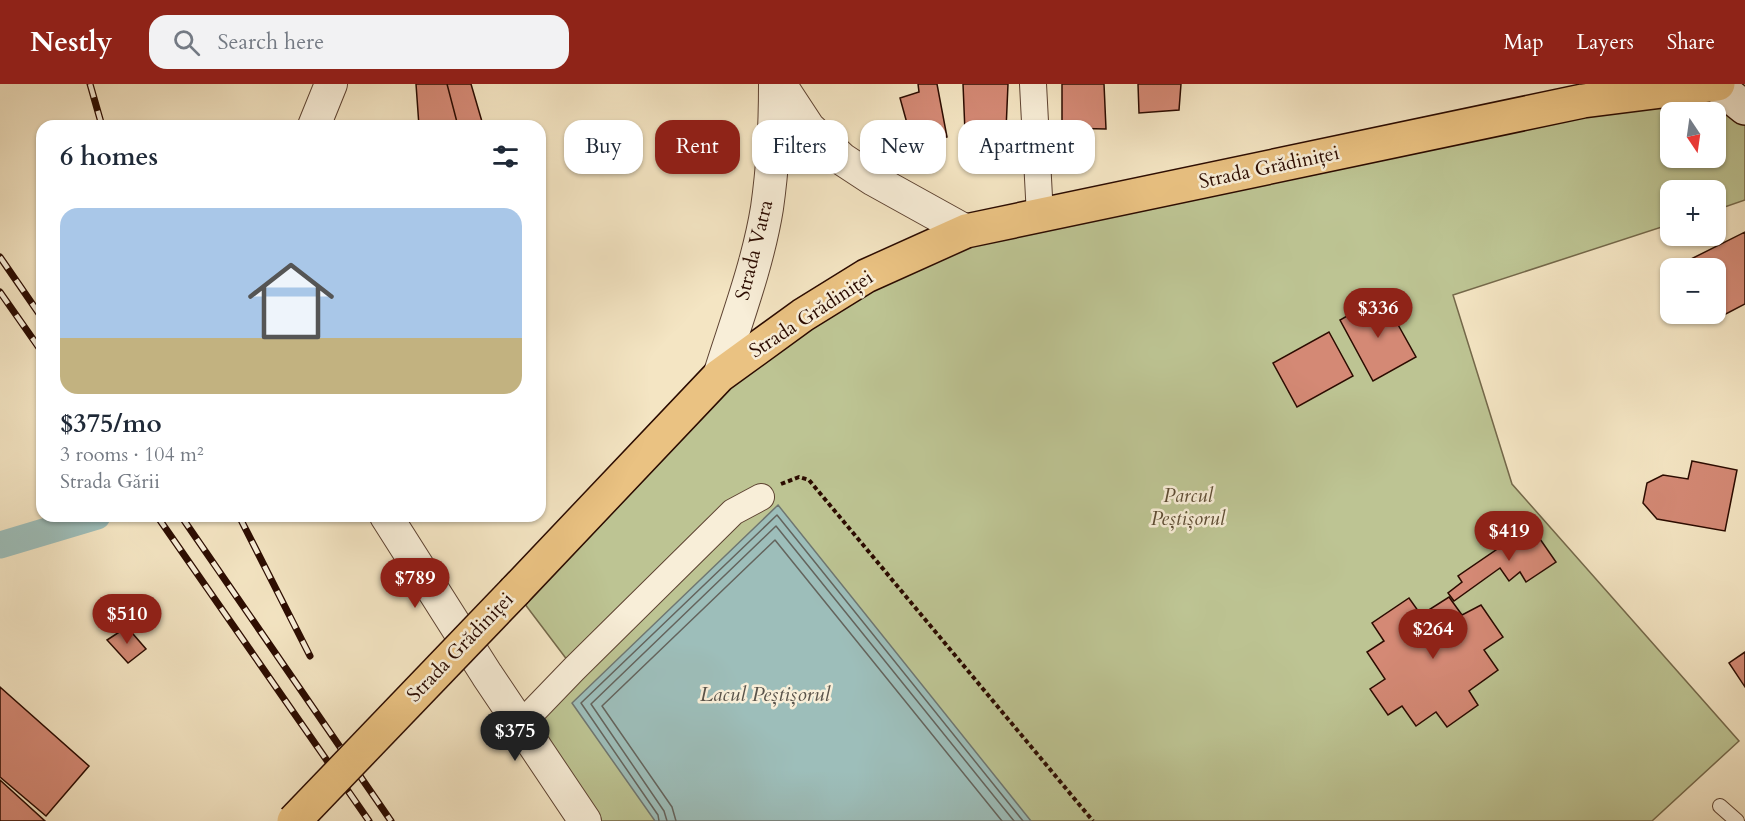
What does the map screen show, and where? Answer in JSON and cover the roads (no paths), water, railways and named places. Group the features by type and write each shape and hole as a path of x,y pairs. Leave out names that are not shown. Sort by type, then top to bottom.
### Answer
{"main road":[{"name":"Strada Grădiniței","path":"294,821 719,376 803,315 866,276 966,231 1583,101 1716,84"},
{"path":"1716,84 1745,108"}],"street":[{"path":"316,120 331,84"},
{"name":"Strada Vatra","path":"719,376 748,283 766,210 775,144 775,84"},
{"path":"780,84 809,128 842,159 874,180 966,231"},
{"path":"1033,84 1040,216"},
{"path":"520,724 733,512 761,497"},
{"path":"390,522 487,675 585,821"}],"lane":[{"path":"1720,806 1737,821"}],"water":[{"name":"Lacul Peștișorul","path":"778,505 1031,821 655,821 572,703"}],"waterway":[{"path":"0,545 77,522"}],"railway":[{"path":"90,84 100,120"},
{"path":"0,257 36,309"},
{"path":"0,292 36,343"},
{"path":"161,522 369,821"},
{"path":"185,522 391,821"},
{"path":"242,522 310,656"}],"park label":[{"name":"Parcul Peștișorul","path":"1188,506"}]}
